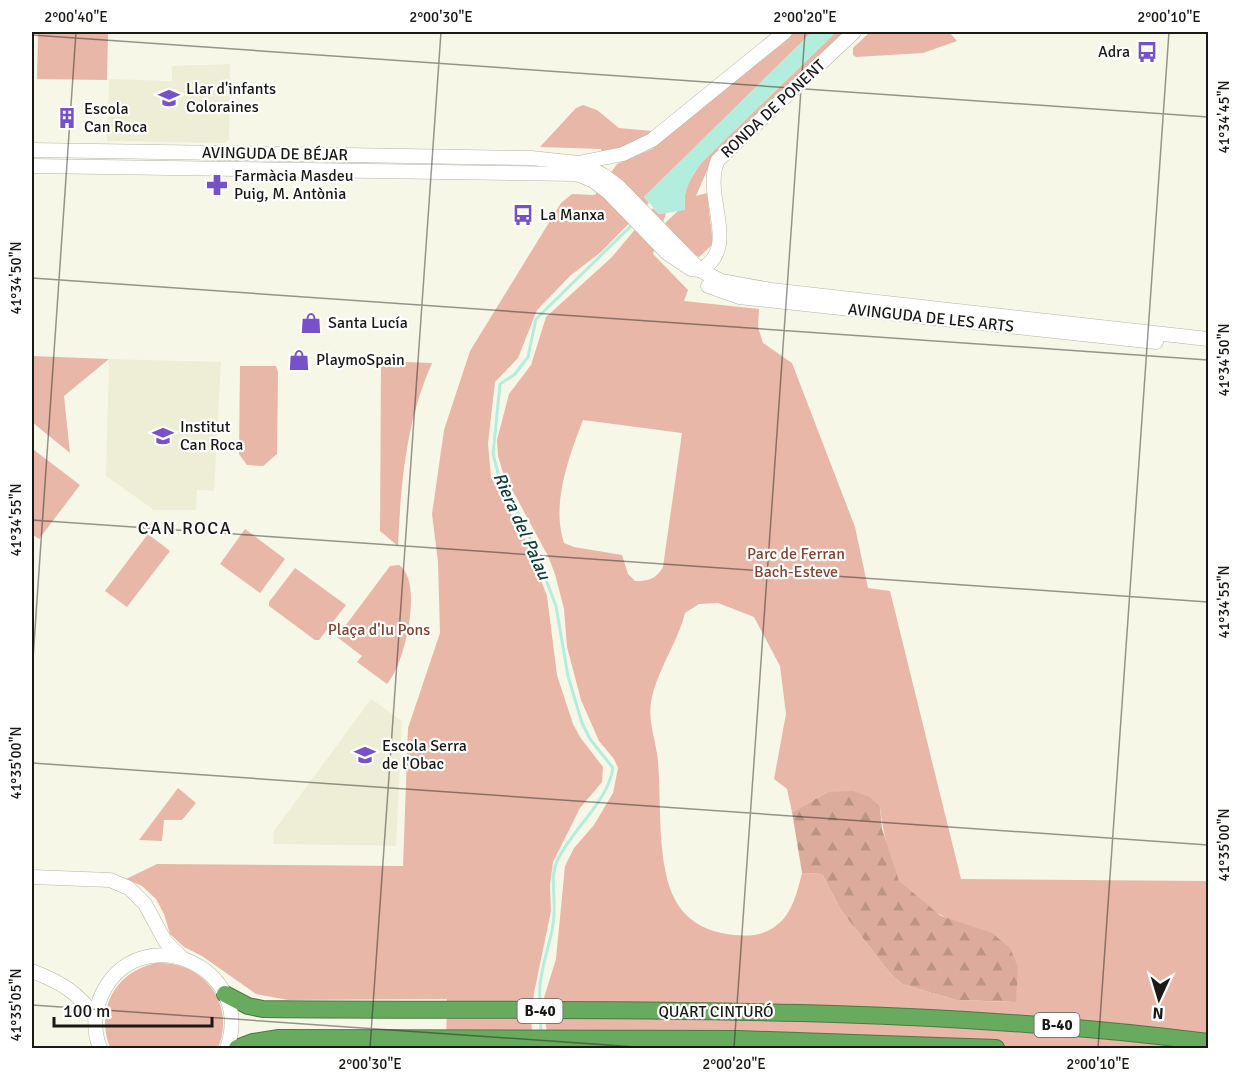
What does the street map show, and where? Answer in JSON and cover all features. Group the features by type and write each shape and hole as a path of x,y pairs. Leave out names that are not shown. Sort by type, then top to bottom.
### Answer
{"highway":[{"name":"QUART CINTURÓ","path":"225,994 248,1006 263,1009 853,1013 970,1018 1082,1027 1209,1042"},
{"name":"QUART CINTURÓ","path":"237,1048 253,1042 279,1038 644,1038 839,1041 996,1048"}],"main road":[{"path":"579,163 623,154 652,140 785,32"},
{"name":"RONDA DE PONENT","path":"708,265 720,249 714,169 718,160 854,32"},
{"name":"AVINGUDA DE BÉJAR","path":"459,172 483,166 509,167 531,148"},
{"name":"AVINGUDA DE BÉJAR","path":"32,150 518,158 579,163 613,189"},
{"path":"384,155 384,171"},
{"name":"AVINGUDA DE BÉJAR","path":"32,166 576,174 613,189"},
{"path":"613,189 660,239 667,253 692,269 708,265"},
{"path":"660,239 708,265"},
{"name":"AVINGUDA DE LES ARTS","path":"667,253 709,286 739,297 1209,348"},
{"name":"AVINGUDA DE LES ARTS","path":"708,265 711,278 729,283 1209,339"},
{"path":"32,877 110,880 129,888 145,904 165,942 182,958 209,973 225,994 232,1023 227,1048"},
{"path":"100,1048 96,1017 106,986 125,968 149,957 182,958"},
{"path":"32,971 67,987 80,996 96,1017"}],"shaded area":[{"name":"Llar d'infants Coloraines","path":"230,64 229,139 225,143 107,141 109,79 172,81 172,66"},
{"name":"Institut Can Roca","path":"109,359 221,362 214,491 197,490 196,510 154,510 106,476"},
{"name":"Escola Serra de l'Obac","path":"371,699 402,721 396,846 273,844 274,831"}],"green space":[{"path":"38,32 108,32 107,80 37,79"},
{"path":"794,32 812,32 644,197 649,203 601,252 571,275 537,310 518,358 495,382 488,443 491,477 526,541 547,596 557,675 573,724 603,767 602,782 580,808 553,862 550,885 551,911 534,993 531,1020 534,1048 446,1048 447,999 288,1000 256,994 202,956 184,947 170,934 164,914 156,899 142,886 126,879 157,864 403,866 408,728 440,633 438,562 432,514 444,430 470,351 561,203 572,194 595,195 617,164 652,149"},
{"path":"836,32 844,32 712,159 696,196 707,193 713,244 699,257 691,253 665,223 678,211 685,209 686,190 694,173 702,162"},
{"path":"870,32 949,32 957,41 923,53 856,57 853,55 853,48"},
{"path":"583,105 597,110 619,128 652,131 646,141 602,156 601,149 540,147 576,108"},
{"name":"Parc de Ferran Bach-Esteve","path":"653,208 659,214 666,213 653,254 688,290 684,301 759,309 758,327 763,343 792,363 855,527 868,588 890,591 961,879 1208,881 1208,1048 550,1048 542,1004 556,959 565,866 574,848 594,825 613,793 618,768 614,759 599,741 581,700 567,647 564,609 555,574 548,556 503,473 498,456 497,440 509,394 531,365 546,317 612,257","holes":["583,420 682,433 663,567 652,578 635,581 628,574 622,555 574,547 564,543 560,513 563,481","718,603 754,617 780,666 786,714 774,779 787,789 792,812 828,792 880,807 884,835 894,871 902,885 922,903 953,921 1011,1002 956,1000 902,984 889,972 841,910 822,874 802,873 793,904 785,917 773,928 759,934 720,933 698,924 681,909 670,887 663,860 658,761 650,709 658,679 685,613 699,604"]},
{"path":"32,356 109,359 64,396 70,453 32,422"},
{"path":"381,361 432,363 416,407 406,453 398,546 380,531"},
{"path":"240,366 276,366 278,372 277,454 263,466 247,465 239,454"},
{"path":"34,450 80,485 39,539 32,534 32,453"},
{"path":"245,529 285,559 260,593 220,564"},
{"path":"148,534 170,551 127,607 105,591"},
{"name":"Plaça d'Iu Pons","path":"399,565 406,574 411,605 400,660 387,684 357,662 362,656 337,637 390,566"},
{"path":"295,568 346,605 319,640 315,640 269,606 269,602"},
{"path":"178,788 196,803 182,820 164,820 162,841 139,840"},
{"path":"853,791 870,797 880,807 882,829 899,881 941,916 992,933 1010,948 1018,967 1016,1002 956,1000 902,984 889,972 841,910 822,874 802,873 792,812 828,792"},
{"path":"156,963 173,964 188,969 212,988 223,1016 218,1048 110,1048 105,1020 112,994 129,975"}],"water":[{"path":"812,32 836,32 702,162 688,184 685,210 659,214 644,197"}],"waterway":[{"name":"Riera del Palau","path":"540,1005 540,981 553,922 555,866 571,838 597,804 610,780 613,768 590,739 582,723 568,676 556,606 528,533 498,473 493,454 500,384 514,375 528,357 536,319 633,224"},
{"name":"Riera del Palau","path":"540,1015 541,1032"}],"place":[{"name":"Adra","path":"1147,52"},
{"name":"Llar d'infants Coloraines","path":"169,98"},
{"name":"Escola Can Roca","path":"67,118"},
{"name":"Farmàcia Masdeu Puig, M. Antònia","path":"217,185"},
{"name":"La Manxa","path":"523,215"},
{"name":"Santa Lucía","path":"311,323"},
{"name":"PlaymoSpain","path":"299,360"},
{"name":"Institut Can Roca","path":"163,436"},
{"name":"Escola Serra de l'Obac","path":"365,755"}],"district":[{"name":"CAN ROCA","path":"185,528"}]}
